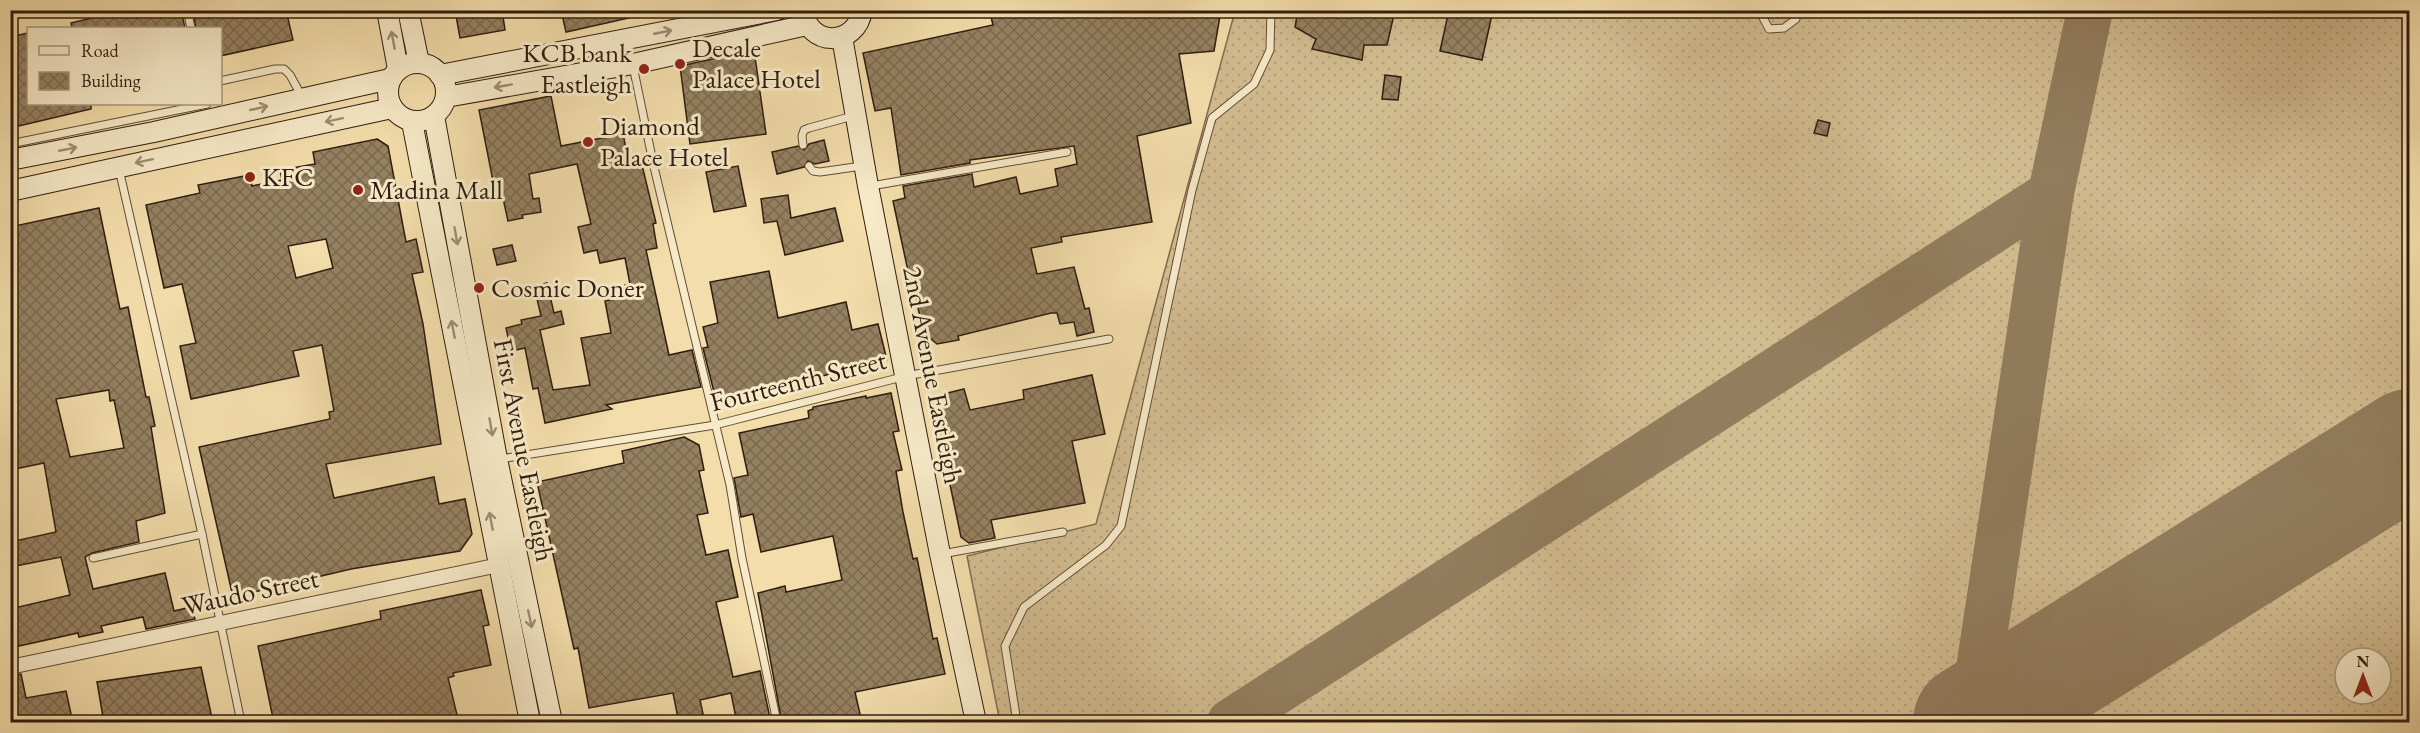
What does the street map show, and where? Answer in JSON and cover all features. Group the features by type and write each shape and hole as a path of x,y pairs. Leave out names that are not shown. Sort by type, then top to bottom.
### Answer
{"main road":[{"path":"10,160 209,109 303,98 394,74 412,63 427,65 440,75 446,89 442,108 434,116 420,122 412,122 397,114 392,108 387,89 394,74 387,10"},
{"path":"408,10 419,63"},
{"path":"440,75 777,10"},
{"path":"446,97 633,64 805,18 823,37 832,39 842,37 855,28 867,12"},
{"name":"2nd Avenue Eastleigh","path":"842,37 868,186 940,554 970,722"},
{"path":"10,191 392,108"},
{"name":"First Avenue Eastleigh","path":"434,116 497,459 552,723"},
{"name":"First Avenue Eastleigh","path":"412,122 530,723"}],"street":[{"name":"Waudo Street","path":"10,667 499,565"}],"lane":[{"path":"187,10 191,27"},
{"path":"1017,723 1005,646 1024,607 1106,545 1121,526 1192,190 1212,118 1254,84 1270,50 1271,10"},
{"path":"1759,10 1769,29 1784,28 1796,19 1796,10"},
{"path":"633,64 654,167 730,485 742,558 777,723"},
{"path":"222,81 284,69 303,98"},
{"path":"10,144 209,109"},
{"path":"803,145 804,130 856,116"},
{"path":"868,186 1067,152"},
{"path":"809,166 813,171 820,172 865,166"},
{"path":"118,167 222,623 241,723"},
{"name":"Fourteenth Street","path":"497,459 715,425 906,376 1109,339"},
{"path":"940,554 1063,532"},
{"path":"93,558 202,534"}],"shaded area":[{"path":"1235,11 2409,11 2409,722 1000,722 967,556 1096,524"}],"building":[{"path":"124,10 181,10 185,27 72,27 71,23"},
{"path":"193,10 286,10 293,40 222,56 222,27 196,27"},
{"path":"455,10 502,10 505,30 460,38"},
{"path":"561,10 638,10 638,16 566,32"},
{"path":"1016,10 1221,10 1214,51 1179,54 1191,123 1137,136 1152,222 1061,237 1062,242 1031,248 1037,274 1074,267 1085,309 1089,308 1094,332 1077,336 1074,322 1060,324 1057,313 1051,313 958,336 959,340 937,344 924,333 908,271 893,201 905,198 903,186 972,174 974,187 1016,177 1020,194 1058,186 1055,169 1077,164 1074,146 970,160 970,163 901,175 891,108 875,111 863,53 993,25 991,17"},
{"path":"1298,10 1395,10 1387,45 1364,45 1362,60 1312,49 1316,39 1295,27"},
{"path":"1449,10 1493,10 1482,60 1440,51"},
{"path":"27,33 27,105 91,105 91,109 10,128 10,37"},
{"path":"754,50 766,134 690,144 680,66"},
{"path":"1385,75 1401,77 1398,100 1382,99"},
{"path":"551,96 561,146 623,134 630,168 642,165 656,223 653,224 657,248 646,250 669,355 692,350 701,387 606,405 612,409 545,423 538,388 533,389 525,348 511,351 506,328 522,324 521,320 541,316 534,286 547,283 554,313 561,311 564,324 540,330 553,390 590,385 581,338 611,333 605,301 627,296 625,285 630,284 625,258 600,263 597,250 584,253 578,227 591,224 577,164 529,174 533,199 539,198 541,212 522,215 523,218 508,221 499,180 493,181 479,110"},
{"path":"1818,120 1830,123 1827,136 1814,133"},
{"path":"377,139 388,146 406,242 416,239 423,272 412,274 423,324 441,444 326,464 334,498 434,477 439,504 465,499 472,534 460,551 351,569 233,597 199,447 330,419 329,412 334,411 322,345 293,351 299,376 191,399 180,346 196,343 182,284 164,288 146,205 200,193 198,185 250,175 252,186 282,180 280,170 315,164 313,152","holes":["326,239 333,268 296,278 288,246"]},
{"path":"824,140 829,161 815,164 808,161 804,167 777,174 772,152 798,146 804,150 809,144"},
{"path":"738,166 746,206 714,212 706,172"},
{"path":"788,195 791,218 835,208 843,241 785,255 777,221 764,223 761,199"},
{"path":"99,208 120,309 128,307 146,397 149,397 155,426 151,427 165,513 136,521 139,542 92,553 85,557 93,589 165,573 174,611 191,607 195,619 146,629 143,617 101,626 103,632 79,637 78,633 10,648 10,609 70,595 61,557 10,567 10,542 56,532 44,463 10,470 10,227","holes":["109,390 110,401 114,400 124,448 70,457 56,399"]},
{"path":"512,245 516,261 497,265 493,249"},
{"path":"769,271 778,318 846,302 852,330 878,324 887,360 722,401 715,396 703,348 708,347 703,327 718,323 710,282"},
{"path":"1092,375 1105,434 1072,441 1085,503 991,520 995,538 969,543 961,537 948,475 951,474 931,397 964,389 970,410 1024,399 1023,390"},
{"path":"891,393 899,431 893,432 902,470 896,471 903,512 913,559 917,558 933,639 937,638 945,674 855,692 862,723 782,723 758,593 785,586 786,592 842,580 833,536 761,552 753,514 741,517 734,478 748,475 739,433 809,418 808,411 813,407"},
{"path":"684,437 699,445 704,470 699,471 708,513 697,515 706,555 728,550 738,597 716,602 733,677 760,671 771,723 737,723 731,693 700,700 705,723 679,723 673,693 589,708 578,648 574,649 537,482 624,463 622,451"},
{"path":"481,590 489,625 483,626 491,665 453,673 454,676 448,678 459,723 274,723 258,646 381,619 380,611"},
{"path":"201,667 213,723 104,723 97,682"},
{"path":"21,674 26,698 66,691 73,723 10,723 10,676"}],"taxiway":[{"path":"1971,722 2051,193 2090,10"},
{"path":"1230,722 2051,193"}],"runway":[{"path":"1971,722 2410,447"}],"place":[{"name":"Decale Palace Hotel","path":"680,64"},
{"name":"KCB bank Eastleigh","path":"644,69"},
{"name":"Diamond Palace Hotel","path":"588,142"},
{"name":"KFC","path":"250,177"},
{"name":"Madina Mall","path":"358,190"},
{"name":"Cosmic Doner","path":"479,288"}]}
